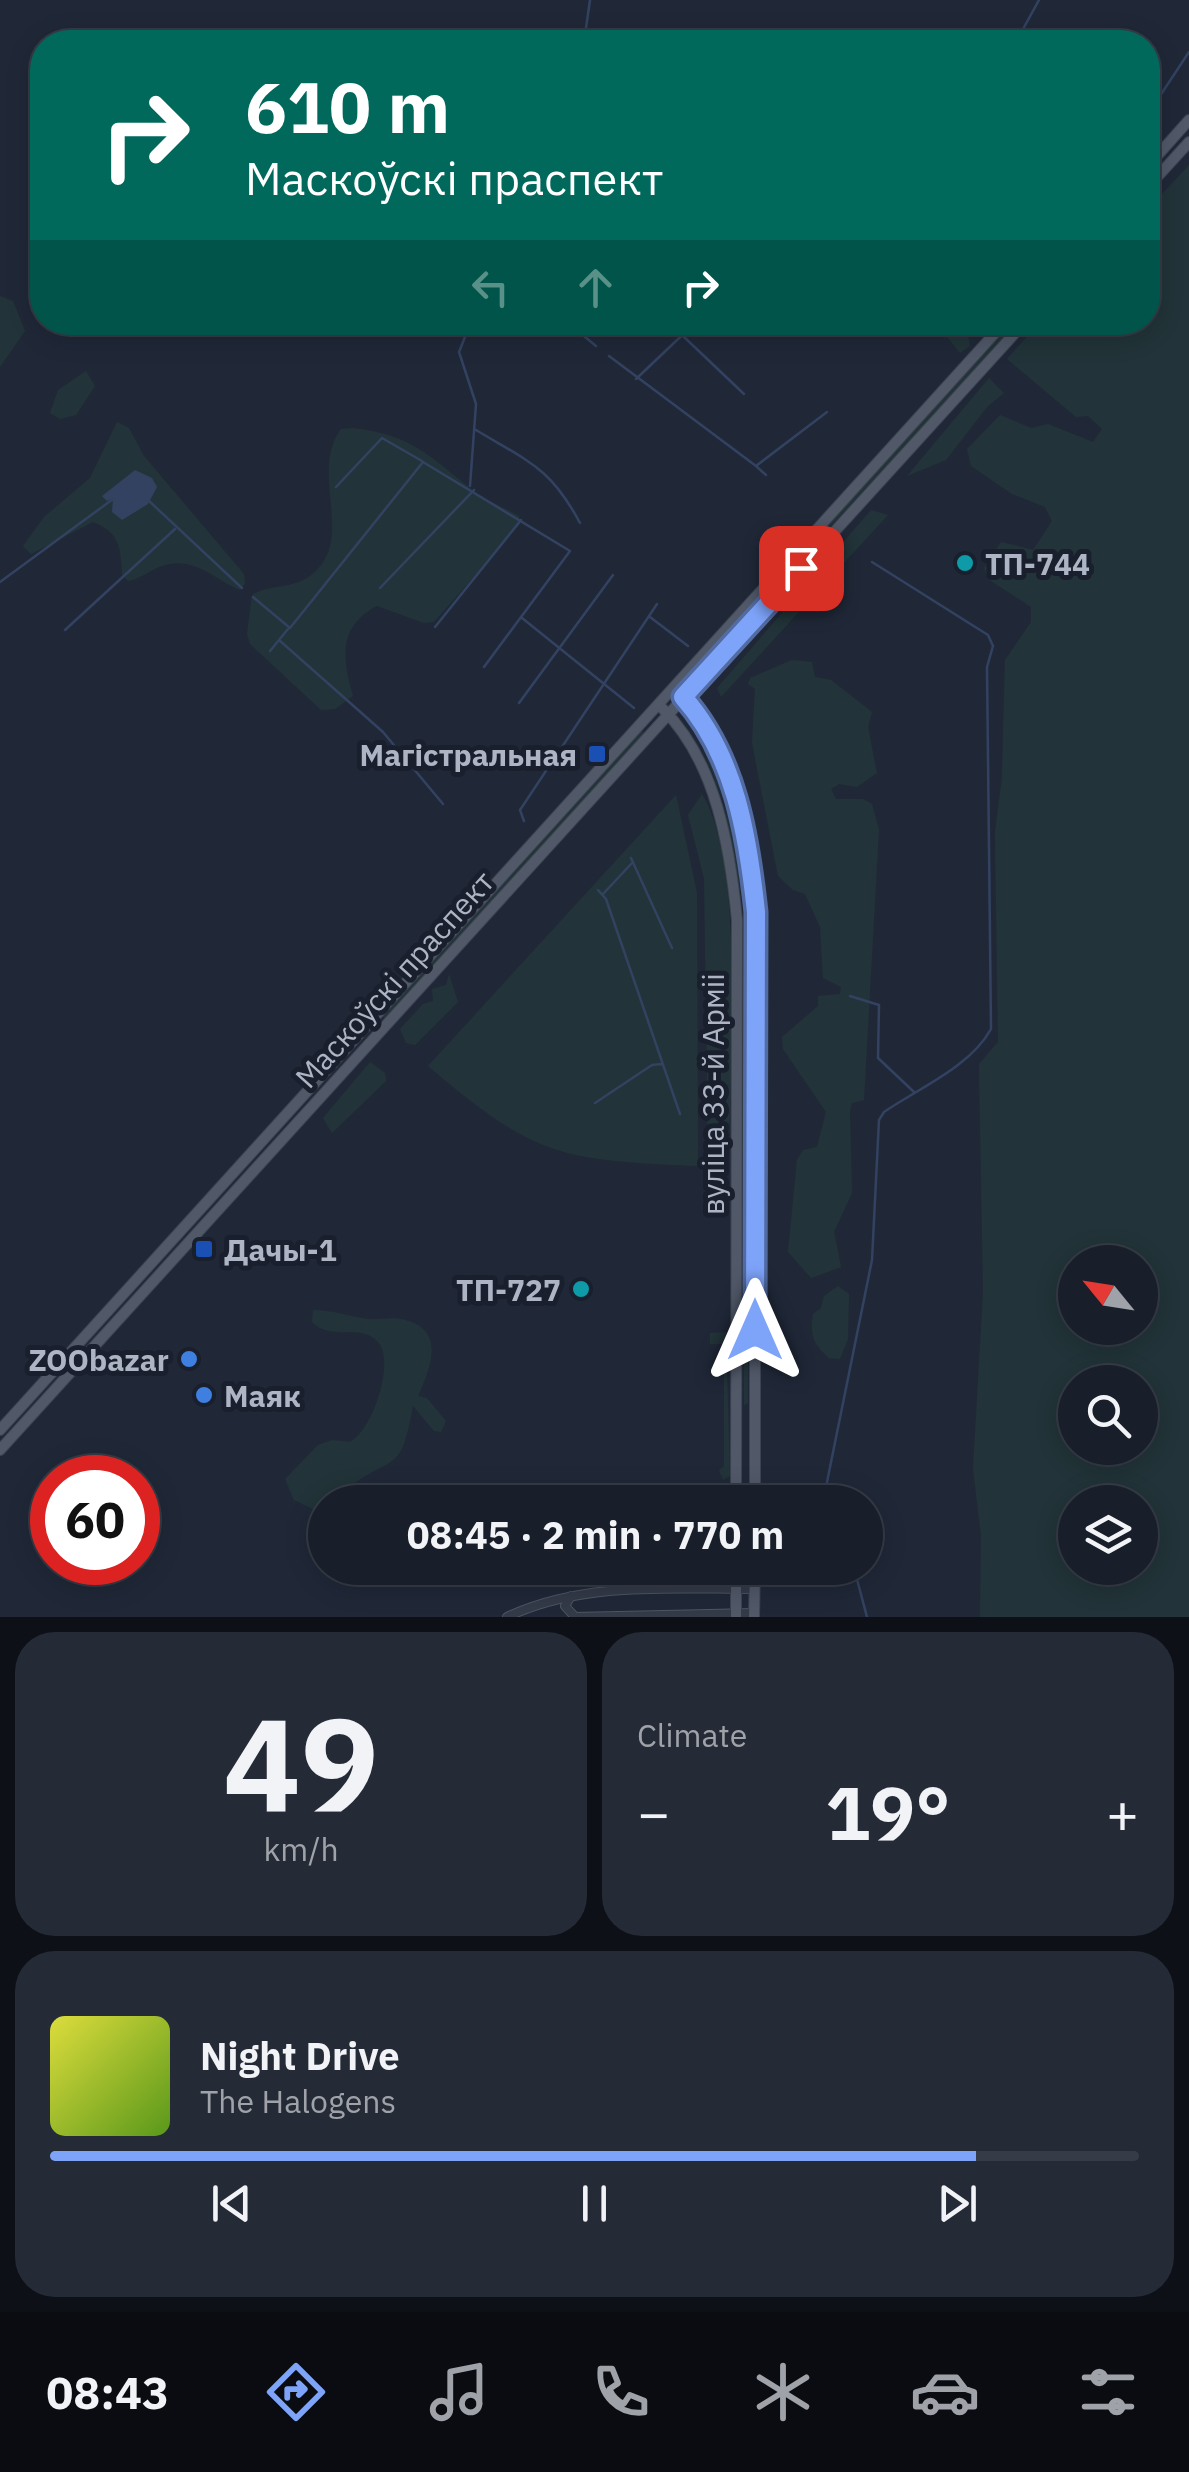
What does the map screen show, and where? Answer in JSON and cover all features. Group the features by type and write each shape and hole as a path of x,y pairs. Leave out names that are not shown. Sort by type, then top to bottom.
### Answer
{"main road":[{"path":"1160,153 1189,120"},
{"path":"1160,175 1189,142"},
{"name":"Маскоўскі праспект","path":"0,1430 993,335"},
{"name":"Маскоўскі праспект","path":"0,1450 1013,335"},
{"name":"вуліца 33-й Арміі","path":"674,688 708,725 742,820 756,912 755,1485"},
{"name":"вуліца 33-й Арміі","path":"658,705 688,734 712,792 733,876 737,935 736,1485"},
{"path":"37,1389 45,1390 47,1398"},
{"path":"736,1401 745,1409 755,1402"},
{"path":"736,1421 746,1412 755,1420"},
{"path":"735,1585 736,1616"},
{"path":"754,1615 755,1585"}],"street":[{"path":"507,1617 549,1600 571,1596 755,1589"},
{"path":"571,1596 564,1606 575,1617 754,1615"},
{"path":"549,1600 559,1606 559,1617"}],"shaded area":[{"path":"1189,165 1189,1617 980,1617 981,1535 973,1469 983,1293 979,1064 998,1042 995,832 1002,778 1005,660 1031,622 1031,607 988,579 984,568 1001,542 1033,550 1052,521 1045,507 1012,494 971,466 967,449 1000,415 1031,428 1048,424 1093,442 1102,429 1088,416 1076,417 1007,359 1028,335 1160,335 1160,196"},
{"path":"0,296 13,301 25,331 0,367"},
{"path":"931,335 968,335 970,346 960,353 948,338"},
{"path":"1001,335 1007,335 697,671"},
{"path":"86,371 95,386 76,415 60,419 50,413 58,390"},
{"path":"989,378 1004,393 987,407 946,460 907,476"},
{"path":"117,422 129,428 144,456 244,574 245,584 240,590 205,571 176,563 128,581 122,575 120,549 114,536 93,522 31,554 23,546 44,517 90,478"},
{"path":"341,429 390,436 417,448 487,500 519,516 520,524 434,622 424,623 377,606 364,614 349,633 346,644 353,696 335,709 321,710 250,644 247,634 252,595 303,580 324,561 332,526 332,447"},
{"path":"871,510 888,515 721,697 717,688"},
{"path":"792,660 812,662 815,677 831,680 872,712 868,727 877,773 857,787 839,784 831,789 836,799 863,799 872,804 879,830 864,1100 852,1103 850,1110 852,1193 834,1232 841,1267 811,1278 788,1252 797,1160 803,1150 817,1147 826,1112 783,1049 782,1037 818,1006 818,996 840,994 841,987 823,978 820,927 805,894 793,890 778,876 752,743 755,689 748,684 750,678"},
{"path":"641,730 645,734 386,1020 382,1016"},
{"path":"703,730 729,799 749,902 749,1151 742,1151 743,902 724,802 697,733"},
{"path":"702,794 716,826 730,914 729,1148 708,1148 704,878 688,815"},
{"path":"676,795 697,893 698,1166 613,1161 551,1148 496,1119 428,1066"},
{"path":"449,974 458,1002 415,1045 406,1043 400,1029 423,1004 433,1001 432,989 446,985"},
{"path":"370,1062 385,1073 386,1081 332,1133 323,1118"},
{"path":"743,1212 749,1212 748,1403 744,1405"},
{"path":"838,1286 849,1294 848,1339 840,1359 829,1358 819,1348 812,1328 813,1314 821,1308 824,1296"},
{"path":"313,1310 328,1311 369,1319 401,1319 425,1331 432,1350 418,1396 427,1398 446,1421 441,1432 434,1431 413,1406 404,1443 394,1460 352,1485 308,1485 308,1507 294,1500 285,1479 318,1445 332,1440 350,1442 358,1435 379,1395 384,1365 383,1352 371,1336 328,1331 312,1322"},
{"path":"726,1332 730,1476 723,1480 719,1470 724,1466 724,1344 710,1344 710,1333"}],"water":[{"path":"135,470 152,478 157,487 148,504 122,520 112,512 113,498 107,501 102,496"}],"waterway":[{"path":"586,30 590,0"},
{"path":"1023,30 1039,0"},
{"path":"1160,96 1189,52"},
{"path":"466,335 459,352 476,404 470,486"},
{"path":"583,335 596,346"},
{"path":"636,379 682,335"},
{"path":"683,336 744,394"},
{"path":"609,356 756,466 827,412"},
{"path":"476,430 548,477 580,523"},
{"path":"336,487 382,438 422,461"},
{"path":"253,597 290,628 423,462 570,551 484,667"},
{"path":"756,466 766,475"},
{"path":"380,588 474,490"},
{"path":"0,582 113,499"},
{"path":"148,500 242,588"},
{"path":"435,627 521,520"},
{"path":"65,630 175,529"},
{"path":"827,1482 872,1260 879,1120 884,1112 957,1066 991,1029 987,667 993,646 988,635 872,562"},
{"path":"519,703 613,575"},
{"path":"524,821 520,810 657,604"},
{"path":"650,617 688,646"},
{"path":"522,618 634,708"},
{"path":"270,651 288,629"},
{"path":"279,640 383,732 443,804"},
{"path":"631,858 672,948"},
{"path":"603,894 632,863"},
{"path":"598,890 606,899 680,1114"},
{"path":"850,996 879,1005 878,1058 914,1092"},
{"path":"595,1103 652,1065 662,1064"},
{"path":"859,1585 867,1617"}],"place":[{"name":"ТП-744","path":"965,563"},
{"name":"Магістральная","path":"597,754"},
{"name":"Дачы-1","path":"204,1249"},
{"name":"ТП-727","path":"581,1289"},
{"name":"ZOObazar","path":"189,1359"},
{"name":"Маяк","path":"204,1395"}],"route":[{"path":"755,1330 756,912 742,820 729,780 708,725 683,697 801,568"}]}
